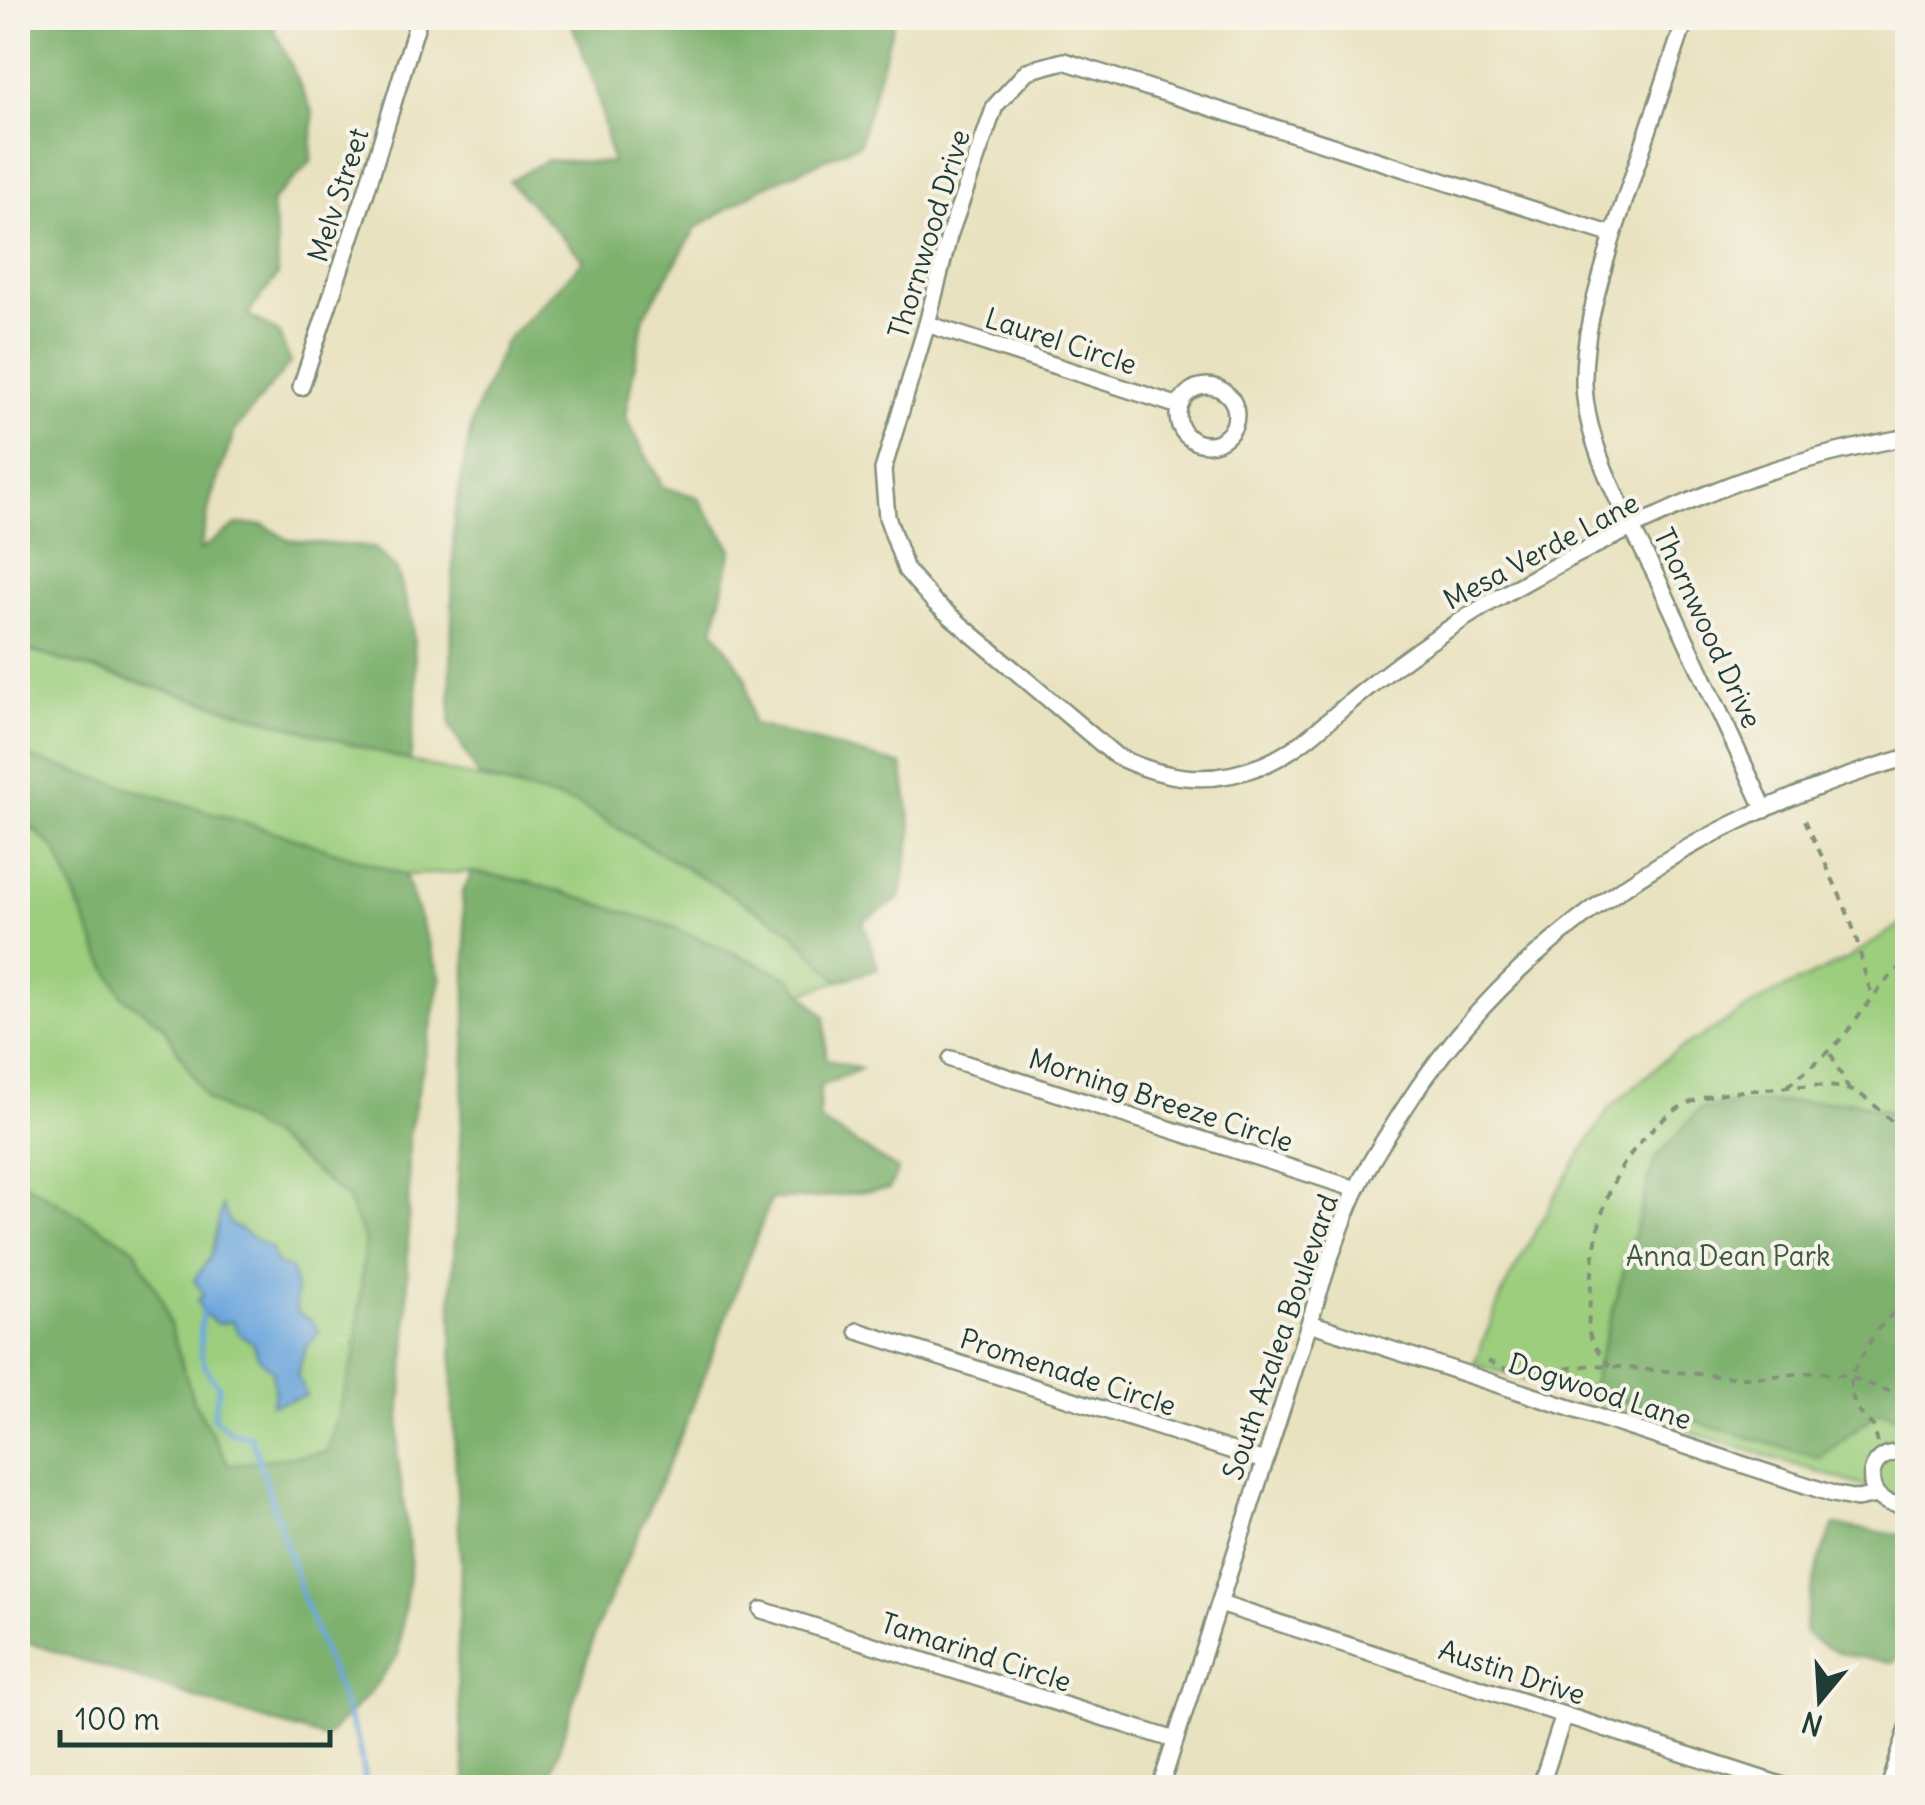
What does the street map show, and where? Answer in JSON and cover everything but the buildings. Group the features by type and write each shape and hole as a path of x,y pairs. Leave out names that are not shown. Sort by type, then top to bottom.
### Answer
{"street":[{"name":"Melv Street","path":"302,387 419,18"},
{"name":"Thornwood Drive","path":"1686,18 1589,319 1584,383 1597,448 1765,810"},
{"name":"Thornwood Drive","path":"1116,756 935,603 906,570 887,517 883,470 949,236 996,106 1027,72 1064,61 1613,235"},
{"name":"Laurel Circle","path":"927,324 1179,406"},
{"name":"Mesa Verde Lane","path":"1116,756 1159,774 1194,778 1262,766 1294,748 1409,656 1530,578 1718,489 1819,457 1908,438"},
{"name":"South Azalea Boulevard","path":"1160,1788 1331,1255 1356,1189 1420,1084 1465,1027 1527,962 1629,882 1765,810 1838,778 1908,757"},
{"name":"Morning Breeze Circle","path":"951,1059 1356,1189"},
{"name":"Dogwood Lane","path":"1310,1322 1833,1494 1857,1499 1877,1495 1891,1504 1908,1503"},
{"name":"Promenade Circle","path":"858,1331 1264,1461"},
{"path":"1877,1495 1872,1487 1872,1470 1883,1456 1908,1454"},
{"name":"Austin Drive","path":"1220,1604 1790,1788"},
{"name":"Tamarind Circle","path":"762,1610 1175,1740"},
{"path":"1540,1788 1564,1715"},
{"path":"1888,1788 1908,1728"}],"path":[{"path":"1805,820 1853,927 1873,996"},
{"path":"1786,1087 1830,1052 1888,976 1908,960"},
{"path":"1830,1052 1849,1090"},
{"path":"1610,1366 1593,1344 1588,1330 1602,1209 1629,1154 1680,1106 1702,1098 1786,1087 1811,1085 1849,1090 1878,1109 1908,1138"},
{"path":"1883,1456 1873,1426 1858,1410 1852,1396 1850,1377 1875,1333 1908,1296"},
{"path":"1488,1361 1535,1372 1596,1365 1734,1377 1818,1372 1850,1377 1908,1401"}],"green space":[{"path":"18,18 269,18 313,113 311,162 271,202 278,275 248,314 279,333 290,363 235,430 211,498 200,550 238,524 264,525 288,540 374,548 397,570 412,621 417,692 410,761 18,647"},
{"path":"576,18 895,18 859,144 763,187 696,228 644,316 625,416 663,487 697,497 732,549 714,629 746,677 752,724 902,765 912,832 900,899 863,921 878,969 839,981 789,929 577,804 479,777 450,726 454,518 473,418 505,342 584,260 509,181 547,160 612,163 596,87 572,24"},
{"path":"18,648 410,761 577,804 789,929 839,981 803,993 788,977 728,950 529,882 473,872 405,875 18,754"},
{"path":"18,754 405,875 441,979 409,1135 407,1334 397,1453 411,1560 398,1655 368,1695 325,1738 18,1639 18,1179 134,1248 163,1302 193,1400 229,1465 327,1452 356,1351 365,1241 347,1198 271,1137 207,1099 162,1024 123,997 99,953 56,850 18,815"},
{"path":"18,815 56,850 99,953 123,997 162,1024 207,1099 271,1137 347,1197 365,1241 356,1351 327,1452 229,1465 193,1400 163,1302 134,1248 18,1179"},
{"path":"473,872 529,882 673,927 788,977 825,1017 826,1059 861,1069 820,1086 819,1120 898,1170 889,1189 771,1199 686,1423 596,1630 547,1787 468,1788 466,1784 457,1671 461,1570 452,1296 466,1034 462,893"},
{"name":"Anna Dean Park","path":"1907,920 1907,1500 1474,1364 1506,1285 1608,1110 1670,1055 1774,993 1846,960"},
{"path":"1852,1101 1907,1117 1907,1421 1880,1411 1819,1458 1590,1391 1655,1159 1700,1109 1744,1103"},
{"path":"1835,1525 1899,1535 1907,1532 1907,1649 1893,1662 1834,1651 1804,1632 1819,1562"}],"water":[{"path":"222,1206 231,1225 271,1248 276,1263 291,1269 296,1312 311,1320 319,1332 306,1347 297,1375 306,1396 271,1405 275,1393 272,1370 259,1358 253,1343 239,1334 232,1321 217,1324 197,1301 204,1294 194,1280 211,1256"}],"waterway":[{"path":"203,1312 201,1352 219,1387 213,1418 234,1434 251,1436 303,1598 358,1742 366,1788"}]}
